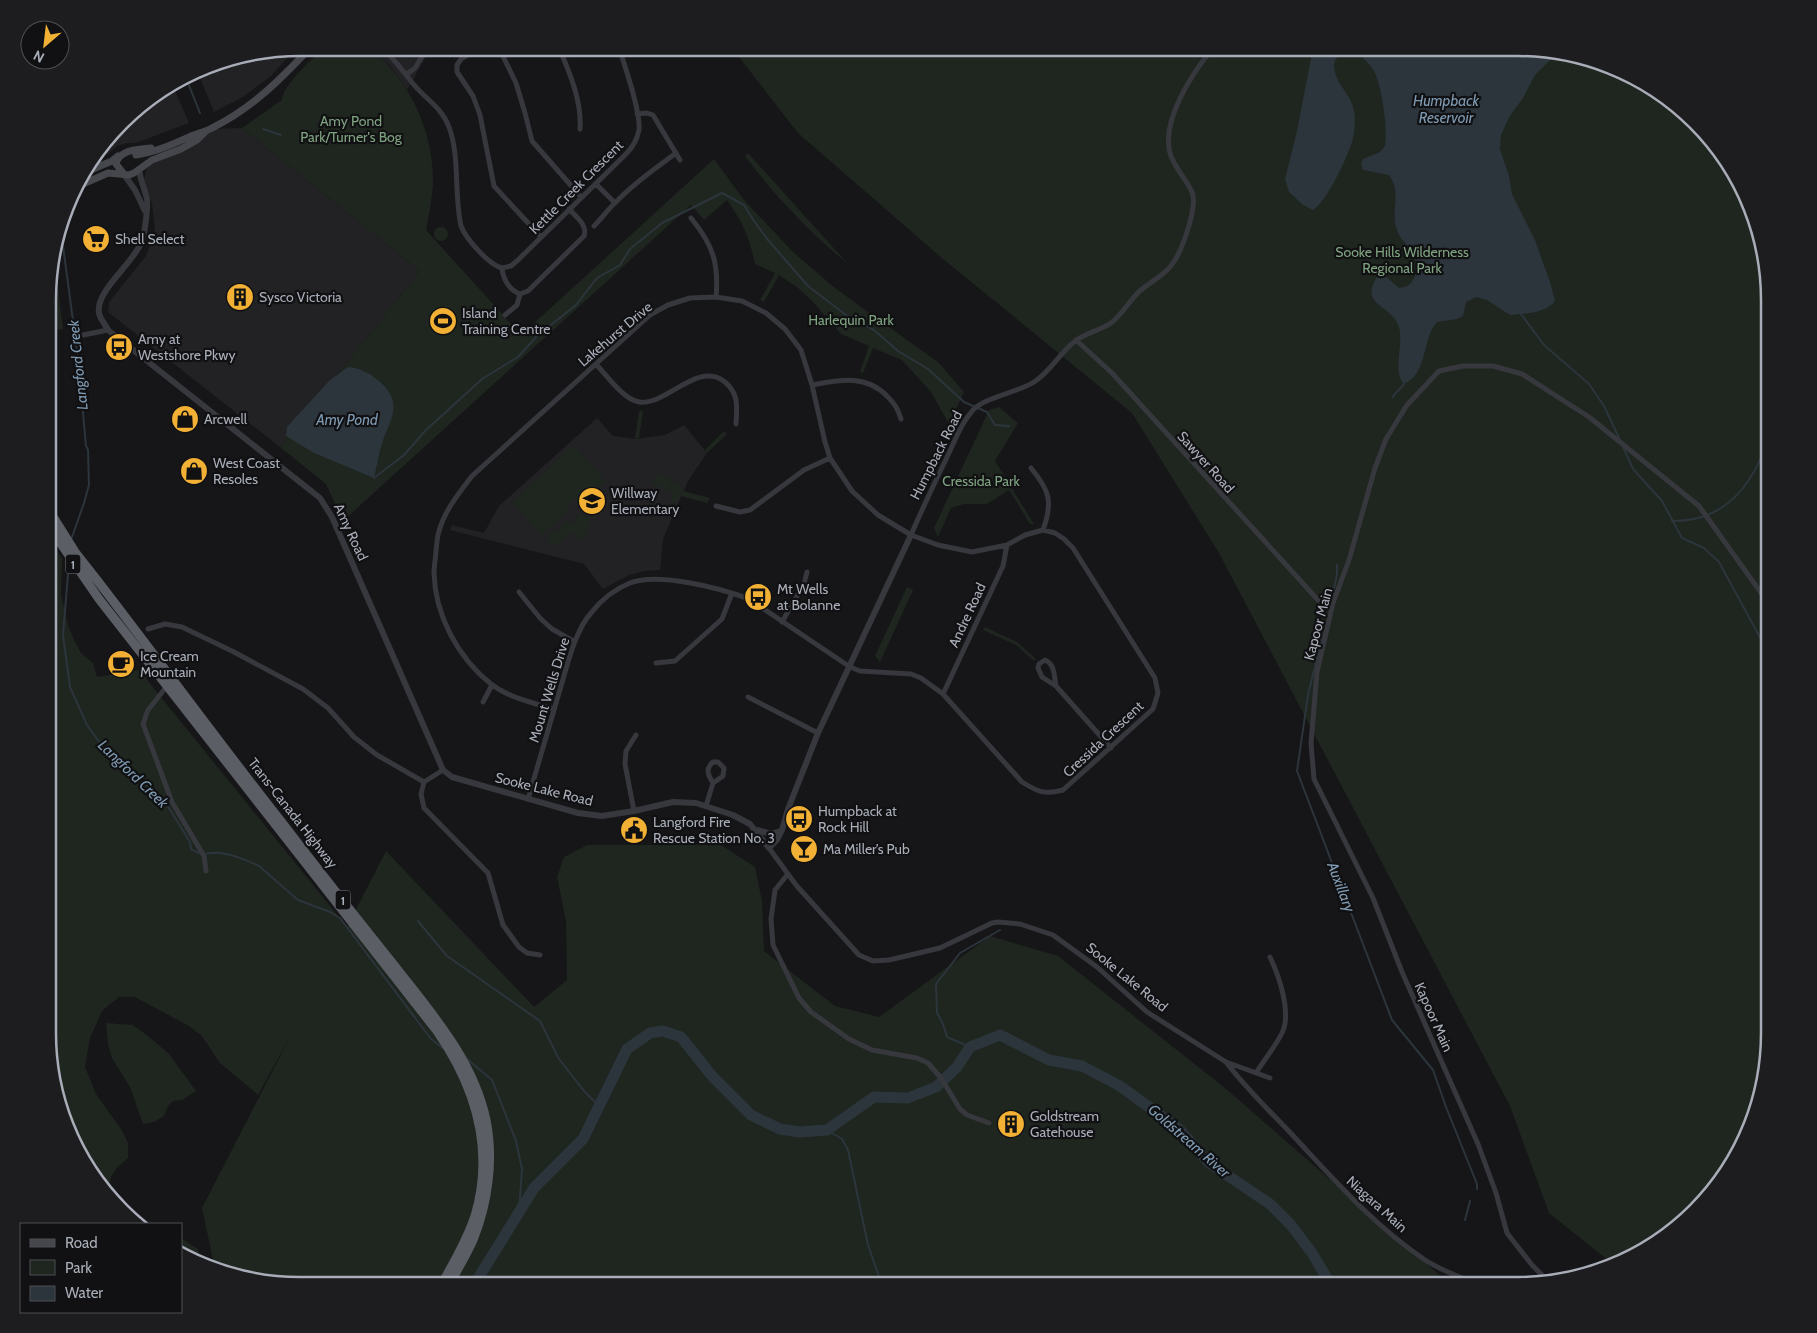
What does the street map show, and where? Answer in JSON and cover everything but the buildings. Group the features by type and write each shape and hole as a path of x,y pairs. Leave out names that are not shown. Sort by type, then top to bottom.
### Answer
{"highway":[{"name":"Trans-Canada Highway","path":"56,522 75,552 281,823 431,1012 464,1060 473,1078 486,1121 489,1139 488,1179 478,1226 472,1242 453,1277"},
{"name":"Trans-Canada Highway","path":"56,537 84,579 437,1031 450,1051 466,1082 478,1113 482,1164 475,1216 445,1277"},
{"path":"75,552 96,585 165,676 167,686"}],"main road":[{"path":"95,168 112,161 121,154 174,144 206,131 267,92 303,56"},
{"path":"86,183 108,173 125,176 132,174 152,160 181,149 197,140 206,131"},
{"path":"133,153 140,163 139,169"},
{"path":"121,154 117,158 116,164 125,176"}],"street":[{"path":"389,56 415,87 442,111 450,127 458,183 460,222 463,231 491,264 502,268 504,279 513,290 520,294"},
{"path":"406,74 415,68 422,56"},
{"path":"466,56 457,65 457,72 476,104 494,186 540,237"},
{"path":"503,56 519,92 532,141 581,197"},
{"path":"562,56 581,113 580,129"},
{"name":"Kettle Creek Crescent","path":"502,268 514,263 596,184 633,145 638,131 637,114 622,56"},
{"name":"Humpback Road","path":"769,848 777,840 782,830 788,809 818,733 965,420 981,404 1020,390 1041,378 1076,340 1111,322 1141,290 1163,274 1176,258 1185,236 1194,199 1192,192 1171,158 1169,134 1183,92 1206,56"},
{"path":"637,114 647,113 652,115 680,160"},
{"path":"594,226 636,183 676,153"},
{"path":"83,335 108,330 99,315 100,302 104,293 128,264 142,242 145,230 147,200 139,169"},
{"path":"125,176 135,190 145,213"},
{"path":"596,184 615,204"},
{"path":"520,294 528,291 584,236 584,225 569,209"},
{"path":"691,218 704,234 712,252 718,276 716,297"},
{"path":"506,315 517,305 520,294"},
{"name":"Lakehurst Drive","path":"554,709 519,698 492,685 466,660 450,634 440,610 434,572 438,532 453,502 472,476 650,316 668,305 690,298 716,297 742,302 766,313 785,329 801,350 812,384 830,458 852,491 878,515 911,535"},
{"name":"Amy Road","path":"108,330 320,498 332,517 443,770"},
{"name":"Sawyer Road","path":"1076,340 1112,373 1318,600"},
{"path":"596,364 624,395 638,402 653,401 695,379 707,376 721,379 732,388 737,399 736,424"},
{"name":"Kapoor Main","path":"1542,1275 1507,1233 1496,1192 1478,1144 1405,980 1373,898 1314,779 1311,743 1317,672 1333,603 1349,560 1375,468 1386,439 1407,405 1439,372 1463,366 1493,366 1522,374 1589,416 1699,506 1761,593"},
{"path":"812,384 843,379 862,380 881,389 897,406 901,419"},
{"path":"716,506 740,512 750,510 804,470 830,458"},
{"path":"911,535 938,545 972,552 1007,545 1025,535 1042,530 1049,512 1048,499 1044,483 1031,468"},
{"name":"Cressida Crescent","path":"850,667 860,671 910,674 921,678 942,694 1022,782 1036,790 1050,794 1063,790 1153,708 1158,693 1156,678 1074,548 1060,536 1042,530"},
{"name":"Andre Road","path":"942,694 1003,566 1007,545"},
{"path":"782,622 804,584 807,572"},
{"name":"Mount Wells Drive","path":"528,799 575,642 590,614 611,593 631,583 650,580 693,584 732,593 748,599 850,667"},
{"path":"519,592 546,624 575,642"},
{"path":"656,663 675,661 722,619 732,593"},
{"path":"148,629 165,624 182,627 303,689 328,708 354,736 377,755 424,782"},
{"path":"1056,686 1053,666 1045,660 1038,668 1039,673 1056,686 1111,748"},
{"path":"483,702 492,685"},
{"path":"167,686 148,710 143,724 172,802 204,856 206,871"},
{"path":"748,698 818,733"},
{"path":"634,811 625,764 626,751 636,735"},
{"path":"443,770 424,782 420,794 424,808 488,874 503,925 519,947 527,953 540,955"},
{"name":"Sooke Lake Road","path":"443,770 457,779 578,813 602,816 673,802 696,803 742,819 755,828 787,875 859,955 873,961 889,960 940,948 992,923 1020,924 1053,935 1097,966 1147,1012 1226,1062 1270,1078"},
{"path":"706,806 713,783"},
{"path":"755,828 771,834 777,834 782,830"},
{"path":"787,875 775,890 771,927 773,945 799,998 811,1012 849,1039 872,1050 922,1059 933,1068 967,1115 989,1123"},
{"path":"1256,1073 1283,1032 1285,1017 1284,1002 1270,957"},
{"name":"Niagara Main","path":"1226,1062 1275,1119 1354,1201 1426,1260 1458,1277"}],"shaded area":[{"path":"379,56 426,56 407,90 391,67"},
{"path":"288,57 271,76 243,97 214,112 200,78 222,69 253,61"},
{"path":"175,91 189,123 136,143 117,146 105,155 117,139 139,117"},
{"path":"242,128 420,271 280,447 108,312 109,302 146,256 155,231 152,203 144,180 147,166 158,153 217,129"},
{"name":"Willway Elementary","path":"597,418 613,436 635,439 665,435 684,425 707,453 688,481 663,539 660,570 644,571 629,575 603,589 584,564 450,530 452,525 484,533 499,506"}],"green space":[{"name":"Amy Pond Park/Turner's Bog","path":"316,56 379,56 397,76 417,108 429,145 433,190 426,230 521,335 714,159 744,200 793,252 835,288 939,363 964,392 949,424 931,392 902,360 873,348 863,373 860,372 869,346 841,334 813,302 798,288 779,275 764,302 760,300 775,273 755,264 745,230 727,200 704,220 691,205 345,519 341,517 326,484 280,447 420,271 242,128 282,100 283,94 292,80"},
{"name":"Sooke Hills Wilderness Regional Park","path":"738,56 1517,56 1549,58 1595,69 1625,81 1652,97 1678,117 1700,139 1720,165 1736,192 1748,222 1759,268 1761,300 1761,1033 1756,1080 1748,1111 1736,1141 1720,1168 1700,1194 1678,1216 1639,1244 1607,1259 1549,1213 1510,1106 1219,553 1132,413 943,259 798,133"},
{"path":"748,153 848,264 806,226 780,199 745,156"},
{"path":"438,227 444,227 448,234 444,241 438,241 434,237 434,231"},
{"path":"57,281 63,329 56,330"},
{"name":"Cressida Park","path":"999,407 1018,423 995,461 1034,524 1030,524 1009,490 987,504 964,504 951,508 938,537 934,528 989,410"},
{"path":"639,411 643,411 639,438 635,439"},
{"path":"724,431 727,434 707,453 705,450"},
{"path":"574,445 605,481 579,502 573,499 562,517 542,536 512,502"},
{"path":"658,472 673,480 667,491 652,482"},
{"path":"675,481 684,487 676,504 670,501 674,492 670,489"},
{"path":"683,491 710,498 707,503 681,496"},
{"path":"580,513 592,520 581,540 569,532 558,546 546,541 550,534 559,530 565,520 573,525"},
{"path":"56,549 62,559 61,595 68,625 81,653 93,663 97,677 139,670 347,927 386,851 534,1007 567,980 566,921 557,877 564,857 587,845 721,845 755,867 762,901 764,951 835,1006 879,1017 990,936 1058,956 1225,1088 1442,1277 300,1277 253,1272 213,1260 202,1208 290,1037 258,1095 219,1062 202,1036 189,1026 135,997 119,997 102,1011 90,1038 85,1067 96,1094 121,1129 128,1143 128,1158 114,1172 110,1185 97,1168 81,1141 69,1111 58,1065 56,1033"},
{"path":"907,587 913,590 880,662 875,656"},
{"path":"985,627 1017,642 1036,659 1034,661 1016,645 983,630"},
{"path":"106,1023 133,1025 148,1036 169,1054 196,1091 182,1100 173,1101 168,1106 164,1116 154,1122 143,1124 130,1087 112,1058 108,1044"},
{"path":"182,1239 198,1249 199,1255 182,1246"}],"water":[{"name":"Humpback Reservoir","path":"1311,56 1339,56 1334,63 1335,72 1354,111 1353,138 1337,177 1324,198 1313,210 1303,205 1289,192 1285,179 1297,131"},
{"name":"Humpback Reservoir","path":"1360,56 1517,56 1552,58 1535,75 1523,98 1509,117 1501,135 1500,149 1509,176 1512,194 1535,240 1555,301 1546,308 1534,312 1510,315 1487,300 1476,297 1466,302 1463,316 1457,319 1437,322 1432,329 1417,372 1412,379 1404,384 1398,365 1399,327 1395,319 1373,299 1371,293 1379,274 1385,276 1399,288 1408,285 1414,278 1417,262 1411,250 1398,234 1395,220 1396,194 1389,175 1363,170 1361,164 1363,159 1380,152 1385,146 1386,139 1380,87 1374,71"},
{"name":"Amy Pond","path":"348,367 365,371 379,381 391,396 393,403 392,416 382,445 374,478 314,453 286,436 287,427 329,381"}],"waterway":[{"path":"188,83 200,113"},
{"path":"263,129 281,135"},
{"path":"374,478 404,455 425,431 482,379 518,357 537,336 576,305 597,278 620,265 630,249 662,223 722,193 744,205 768,240 808,286 846,315 874,330 898,351 928,369 964,402 987,412 995,425 1009,426"},
{"name":"Langford Creek","path":"63,245 78,358 86,446 88,450 89,485 71,540"},
{"path":"1521,314 1544,345 1589,384 1604,406 1620,440"},
{"name":"Auxillary","path":"1393,397 1404,384"},
{"path":"1623,447 1633,469 1662,501 1682,538 1704,548 1719,562 1761,639"},
{"path":"1672,521 1691,520 1708,515 1722,507 1735,497 1746,484 1761,457"},
{"name":"Langford Creek","path":"69,562 63,635 70,687 87,725 103,747 164,800 190,842 191,849 195,852 226,854 259,866 298,900 330,912 340,918 431,1039 444,1049"},
{"name":"Auxillary","path":"1331,603 1337,565"},
{"name":"Auxillary","path":"1323,634 1308,695 1297,771 1392,1020 1433,1070 1477,1184 1477,1189"},
{"path":"418,921 447,956 540,1021 559,1059 584,1091 599,1106"},
{"path":"970,1047 947,1037 937,1013 936,984 960,953 1000,930"},
{"name":"Goldstream River","path":"479,1277 534,1188 583,1139 627,1049 650,1033 663,1031 681,1037 712,1076 751,1115 780,1129 800,1132 827,1130 874,1097 908,1098 936,1087 957,1067 970,1047 1000,1035 1049,1060 1082,1066 1120,1086 1179,1129 1209,1163 1270,1204 1291,1225 1312,1253 1326,1277"},
{"name":"Langford Creek","path":"467,1059 492,1080 516,1141 522,1169 519,1212"},
{"path":"827,1130 842,1139 848,1150 868,1245 879,1277"},
{"name":"Auxillary","path":"1465,1220 1470,1201"}],"place":[{"name":"Shell Select","path":"96,239"},
{"name":"Sysco Victoria","path":"240,297"},
{"name":"Island Training Centre","path":"443,321"},
{"name":"Amy at Westshore Pkwy","path":"119,347"},
{"name":"Arcwell","path":"185,419"},
{"name":"West Coast Resoles","path":"194,471"},
{"name":"Willway Elementary","path":"592,501"},
{"name":"Mt Wells at Bolanne","path":"758,597"},
{"name":"Ice Cream Mountain","path":"121,664"},
{"name":"Humpback at Rock Hill","path":"799,819"},
{"name":"Langford Fire Rescue Station No. 3","path":"634,830"},
{"name":"Ma Miller’s Pub","path":"804,849"},
{"name":"Goldstream Gatehouse","path":"1011,1124"}],"park label":[{"name":"Harlequin Park","path":"851,320"}]}
